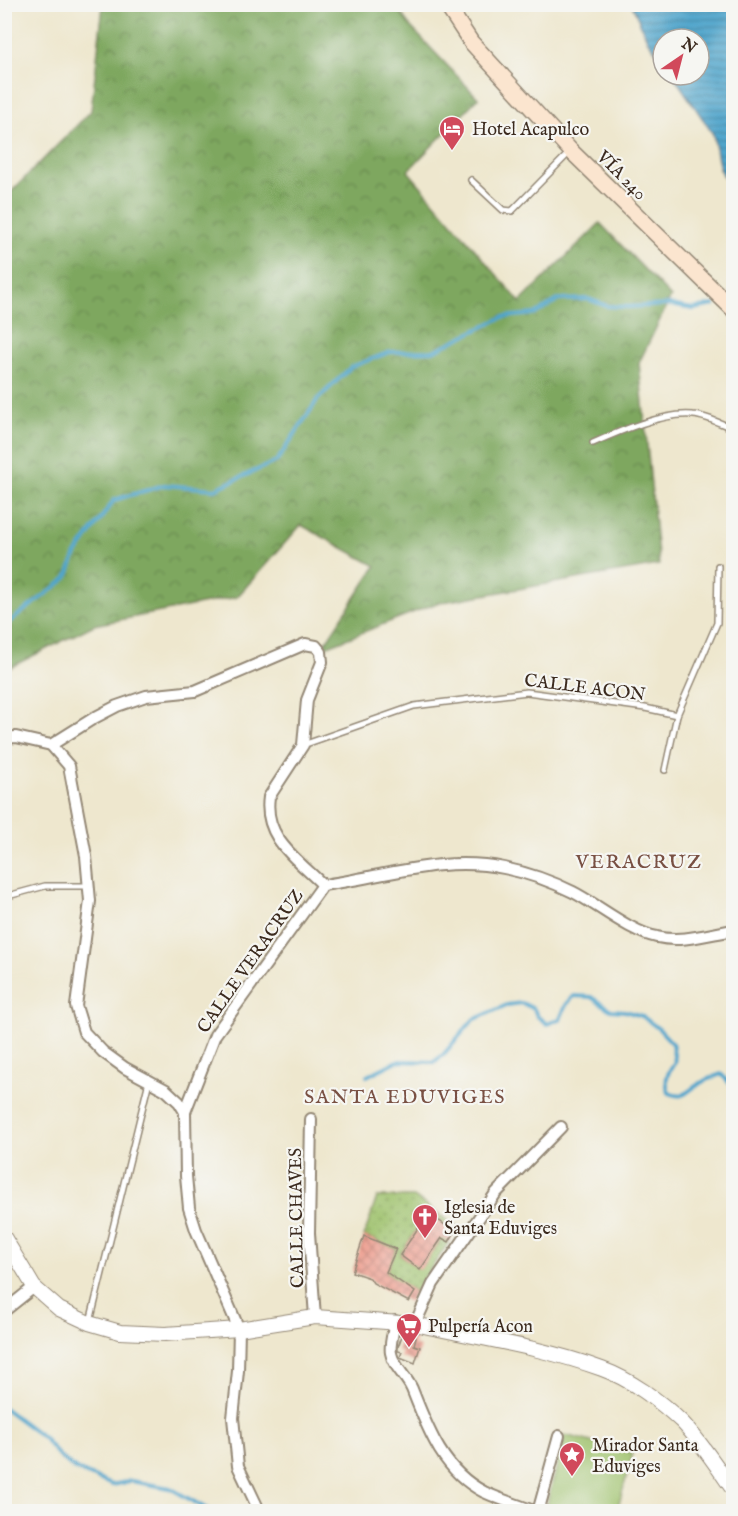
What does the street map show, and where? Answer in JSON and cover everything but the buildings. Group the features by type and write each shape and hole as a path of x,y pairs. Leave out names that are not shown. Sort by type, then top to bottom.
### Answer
{"main road":[{"name":"VÍA 240","path":"446,4 471,42 571,151 734,310"}],"street":[{"path":"51,745 117,706 146,696 195,691 304,644 310,643 316,646 321,652 322,662 307,700 303,746 269,797 269,821 276,839 323,885"},
{"path":"4,738 16,736 51,745 69,766 86,856 90,902 76,1006 84,1032 103,1052 166,1090 179,1102 185,1112"},
{"name":"CALLE VERACRUZ","path":"239,1329 196,1230 189,1208 185,1112 215,1035 323,885 462,862 502,867 534,875 573,892 626,924 656,937 680,939 734,930"},
{"name":"CALLE CHAVES","path":"312,1119 309,1233 315,1317"},
{"path":"416,1324 433,1284 496,1193 561,1127"},
{"path":"4,1237 34,1287 59,1309 89,1323 120,1332 165,1334 239,1329 315,1317 395,1321 555,1354 604,1369 658,1402 681,1422 705,1448 734,1491"},
{"path":"4,1311 34,1287"},
{"path":"395,1321 391,1353 396,1365 408,1379 430,1434 451,1467 465,1480 485,1492 537,1512 560,1436"},
{"path":"239,1329 238,1371 233,1418 238,1466 257,1506"}],"lane":[{"path":"471,180 503,210 512,211 571,151"},
{"path":"593,443 628,428 679,415 696,415 734,429"},
{"path":"665,770 677,715 717,623 718,566"},
{"name":"CALLE ACON","path":"303,746 414,706 527,692 645,708 677,715"},
{"path":"4,897 45,886 88,886"},
{"path":"89,1323 149,1081"}],"green space":[{"path":"103,5 395,5 410,26 478,98 408,171 520,302 600,223 671,297 639,363 659,565 437,603 321,649 376,566 301,525 237,597 94,625 5,670 5,198 91,111"},
{"path":"377,1197 414,1197 459,1228 455,1232 427,1214 400,1255 420,1269 442,1238 449,1242 415,1292 386,1272 396,1249 364,1236"},
{"path":"565,1435 633,1453 617,1511 545,1511"}],"water":[{"path":"632,5 733,5 733,193 720,170 713,134 681,87 711,87 711,27 651,27 651,45"}],"waterway":[{"path":"4,626 67,578 76,554 114,500 164,485 215,489 277,461 318,399 351,367 390,352 433,351 503,317 535,314 558,300 588,299 607,306 627,307 670,305 693,309 714,305"},
{"path":"367,1076 397,1061 434,1062 443,1055 473,1020 507,1005 522,1003 534,1009 537,1016 547,1024 560,1019 566,1005 574,996 591,997 611,1010 642,1016 659,1029 672,1043 675,1062 667,1077 669,1093 679,1096 685,1094 704,1081 721,1074 734,1088"},
{"path":"4,1408 44,1438 57,1454 75,1469 112,1485 131,1481 170,1488 212,1512"}],"place":[{"name":"Hotel Acapulco","path":"452,152"},
{"name":"Iglesia de Santa Eduviges","path":"425,1240"},
{"name":"Pulpería Acon","path":"409,1349"},
{"name":"Mirador Santa Eduviges","path":"572,1478"}],"district":[{"name":"VERACRUZ","path":"639,861"},
{"name":"SANTA EDUVIGES","path":"405,1096"}]}
